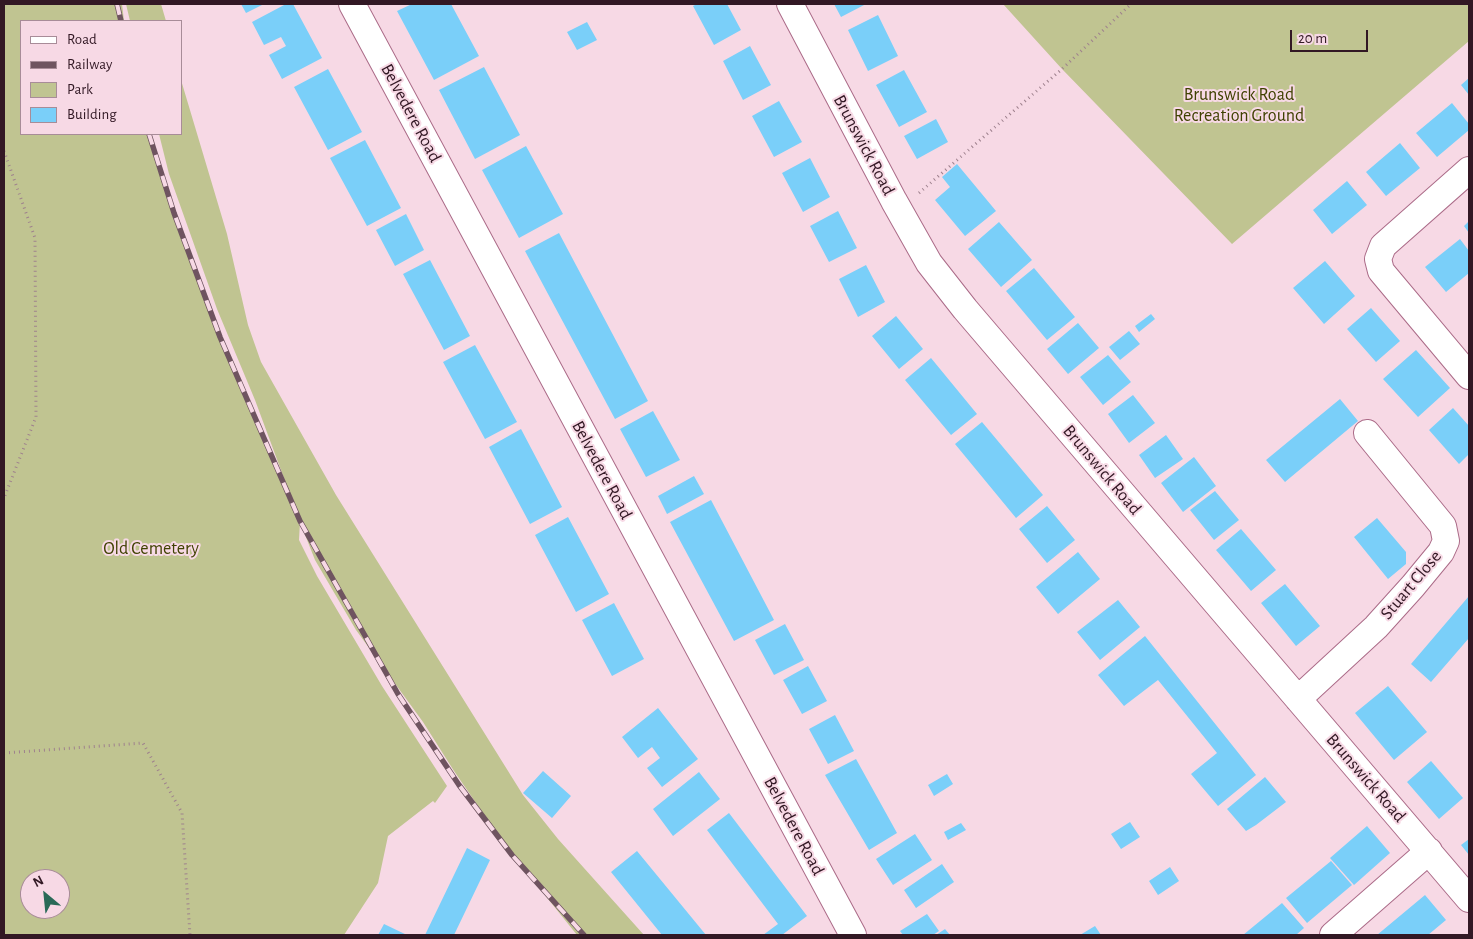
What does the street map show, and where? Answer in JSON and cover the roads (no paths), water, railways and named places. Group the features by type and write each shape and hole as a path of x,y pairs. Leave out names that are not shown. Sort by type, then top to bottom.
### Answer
{"street":[{"name":"Belvedere Road","path":"352,4 854,935"},
{"name":"Brunswick Road","path":"790,4 894,201 929,263 971,316 1469,899"},
{"path":"1469,170 1383,246 1378,259 1381,271 1469,376"},
{"name":"Stuart Close","path":"1298,700 1376,627 1436,559 1446,541 1443,526 1367,433"},
{"path":"1333,935 1429,851"}],"railway":[{"path":"117,4 121,20"},
{"path":"149,135 174,213 220,337 300,521 398,694 459,785 512,855 584,935"}],"park label":[{"name":"Brunswick Road Recreation Ground","path":"1239,105"},
{"name":"Old Cemetery","path":"151,549"}]}
